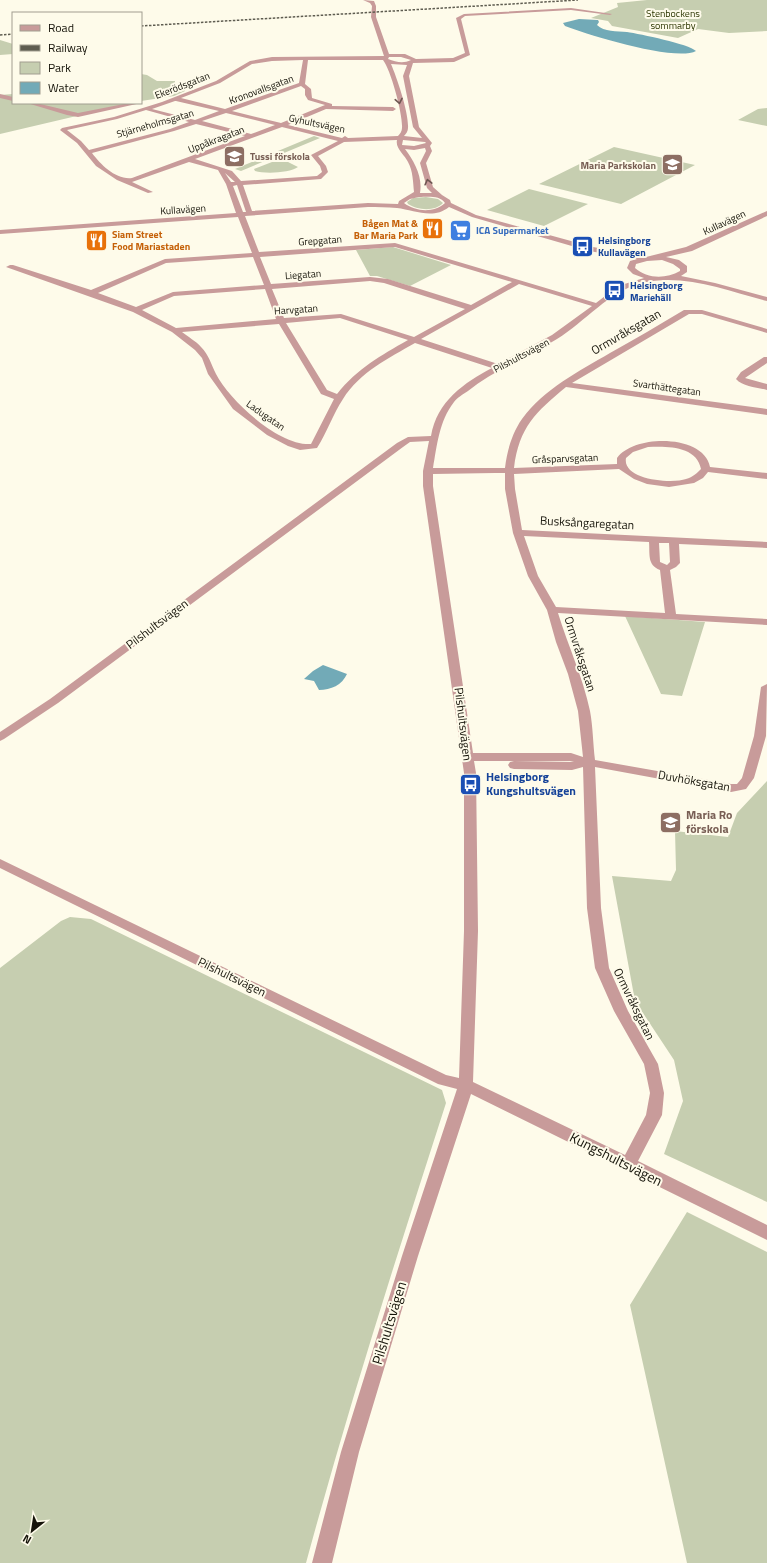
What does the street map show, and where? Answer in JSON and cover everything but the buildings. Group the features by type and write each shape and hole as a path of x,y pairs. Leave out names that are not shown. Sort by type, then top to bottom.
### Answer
{"street":[{"path":"363,1 373,9 382,47 394,76 405,127 400,143 412,162 416,179 417,192 413,196"},
{"path":"387,58 400,63 454,60 468,54 458,18 464,15 571,9 610,14"},
{"path":"380,35 383,36 389,51 398,55 411,57 413,62"},
{"path":"387,58 398,55"},
{"name":"Ekerödsgatan","path":"150,192 124,181 98,165 89,152 63,130 147,109 176,99 218,82 255,62 272,59 387,58"},
{"name":"Kronovallsgatan","path":"226,112 302,84 306,59"},
{"path":"413,62 406,76 416,127 426,143 428,151 423,163 430,188 440,196"},
{"path":"302,84 308,89 310,99 330,105 328,108 393,109"},
{"path":"0,96 12,99"},
{"name":"Gyhultsvägen","path":"142,102 161,98 176,99 281,125 344,138 400,143"},
{"path":"33,104 68,114 80,115 133,104"},
{"name":"Uppåkragatan","path":"186,159 328,108"},
{"path":"147,109 251,136"},
{"name":"Stjärneholmsgatan","path":"89,152 153,136 226,112"},
{"name":"Gyhultsvägen","path":"288,123 344,138"},
{"path":"230,184 319,178 325,172 323,166 314,155 344,138"},
{"path":"400,143 412,138 426,143"},
{"path":"400,143 414,148 426,143"},
{"path":"124,181 133,180 186,159"},
{"name":"Uppåkragatan","path":"186,159 230,172 239,183 250,214"},
{"path":"220,169 230,184 280,321 324,392 339,398"},
{"name":"Kullavägen","path":"368,205 413,196 440,196 448,201 448,204 474,216"},
{"path":"404,198 401,202 406,208"},
{"name":"Kullavägen","path":"432,211 443,208 448,204"},
{"name":"Kullavägen","path":"0,232 368,205 396,206 415,210 474,216 592,249 646,259"},
{"name":"Kullavägen","path":"654,258 690,249 767,213"},
{"name":"Grepgatan","path":"91,293 165,261 395,245 596,305"},
{"name":"Kullavägen","path":"592,249 631,268 643,276 661,278"},
{"name":"Kullavägen","path":"678,263 690,249"},
{"path":"626,285 632,276 631,268 634,262 654,258 678,263 684,270 715,285"},
{"name":"Ladugatan","path":"10,267 91,293 136,310 175,330 198,348 206,358 212,374 236,407 270,434 300,447 314,446 339,398 352,381 377,361 518,282"},
{"path":"661,278 681,274 684,270"},
{"path":"671,277 715,285 767,299"},
{"name":"Pilshultsvägen","path":"322,1563 350,1452 410,1256 466,1085 470,1008 471,931 470,773 443,577 429,492 428,473 439,419 452,399 464,388 495,369 555,337 596,305 626,285 661,278"},
{"name":"Liegatan","path":"136,310 173,294 378,279 471,308"},
{"name":"Ormvråksgatan","path":"628,1165 654,1115 657,1093 651,1064 621,1011 602,968 594,908 589,763 584,711 574,674 561,642 552,610 533,576 518,533 510,489 509,471 511,455 514,443 526,420 543,402 564,384 688,312 702,312 767,331"},
{"name":"Harvgatan","path":"175,330 341,316 414,341 420,346 495,369"},
{"path":"767,359 744,374 740,379 748,383 767,387"},
{"name":"Svarthättegatan","path":"564,384 767,412"},
{"name":"Pilshultsvägen","path":"0,737 54,701 400,445 408,440 434,438"},
{"path":"648,444 665,444 682,447 696,453 705,461 706,469 703,474 694,480 671,484 652,482 639,478 628,473 622,466 621,458 628,451 648,444"},
{"name":"Gråsparvsgatan","path":"428,473 497,475 509,471 622,466"},
{"path":"706,469 767,476"},
{"name":"Busksångaregatan","path":"518,533 767,545"},
{"path":"654,539 655,562 659,567 665,568 671,567 674,564 674,540"},
{"path":"665,568 671,617"},
{"path":"552,610 767,622"},
{"name":"Duvhöksgatan","path":"468,761 572,766 589,763 731,788 741,788 748,778 760,736 767,686"},
{"name":"Pilshultsvägen","path":"0,863 443,1080 466,1085"},
{"name":"Kungshultsvägen","path":"466,1085 536,1118 767,1233"}],"green space":[{"name":"Stenbockens sommarby","path":"647,0 767,0 767,31 729,33 698,29 678,38 612,26 608,21 591,18 618,7 617,3"},
{"path":"0,40 12,44 12,54 0,55"},
{"path":"142,74 147,75 157,81 175,81 175,84 184,88 185,91 174,96 142,101"},
{"path":"12,94 12,104 128,104 0,134 0,95"},
{"path":"767,108 767,126 738,120 758,109"},
{"path":"314,136 320,138 241,171 235,169"},
{"path":"614,147 695,165 621,204 539,184"},
{"path":"272,162 288,162 298,167 289,171 271,173 259,172 255,171 254,169"},
{"path":"529,189 588,204 544,226 487,210"},
{"path":"426,197 438,199 443,203 435,208 421,209 408,204 407,202 413,198"},
{"path":"393,247 451,265 410,286 377,276 370,276 356,250"},
{"path":"625,616 705,622 682,696 661,694"},
{"path":"767,781 767,1202 664,1154 683,1101 674,1060 635,1001 612,876 671,881 676,870 675,831 728,837 737,813"},
{"path":"70,917 91,919 442,1090 446,1103 356,1389 306,1563 0,1563 0,968 61,921"},
{"path":"687,1212 767,1252 767,1563 687,1563 630,1305"}],"water":[{"path":"579,19 598,20 599,22 597,25 603,29 633,33 664,40 684,45 696,51 686,53 670,53 632,46 611,41 565,26 563,23"},
{"path":"323,665 347,674 345,678 336,686 319,690 314,681 304,679"}],"railway":[{"path":"142,26 578,0"},
{"path":"0,35 12,34"}],"place":[{"name":"Tussi förskola","path":"235,156"},
{"name":"Maria Parkskolan","path":"672,165"},
{"name":"Bågen Mat & Bar Maria Park","path":"433,229"},
{"name":"ICA Supermarket","path":"461,230"},
{"name":"Siam Street Food Mariastaden","path":"97,240"},
{"name":"Helsingborg Kullavägen","path":"582,246"},
{"name":"Helsingborg Mariehäll","path":"615,291"},
{"name":"Helsingborg Kungshultsvägen","path":"470,784"},
{"name":"Maria Ro förskola","path":"670,822"}]}
